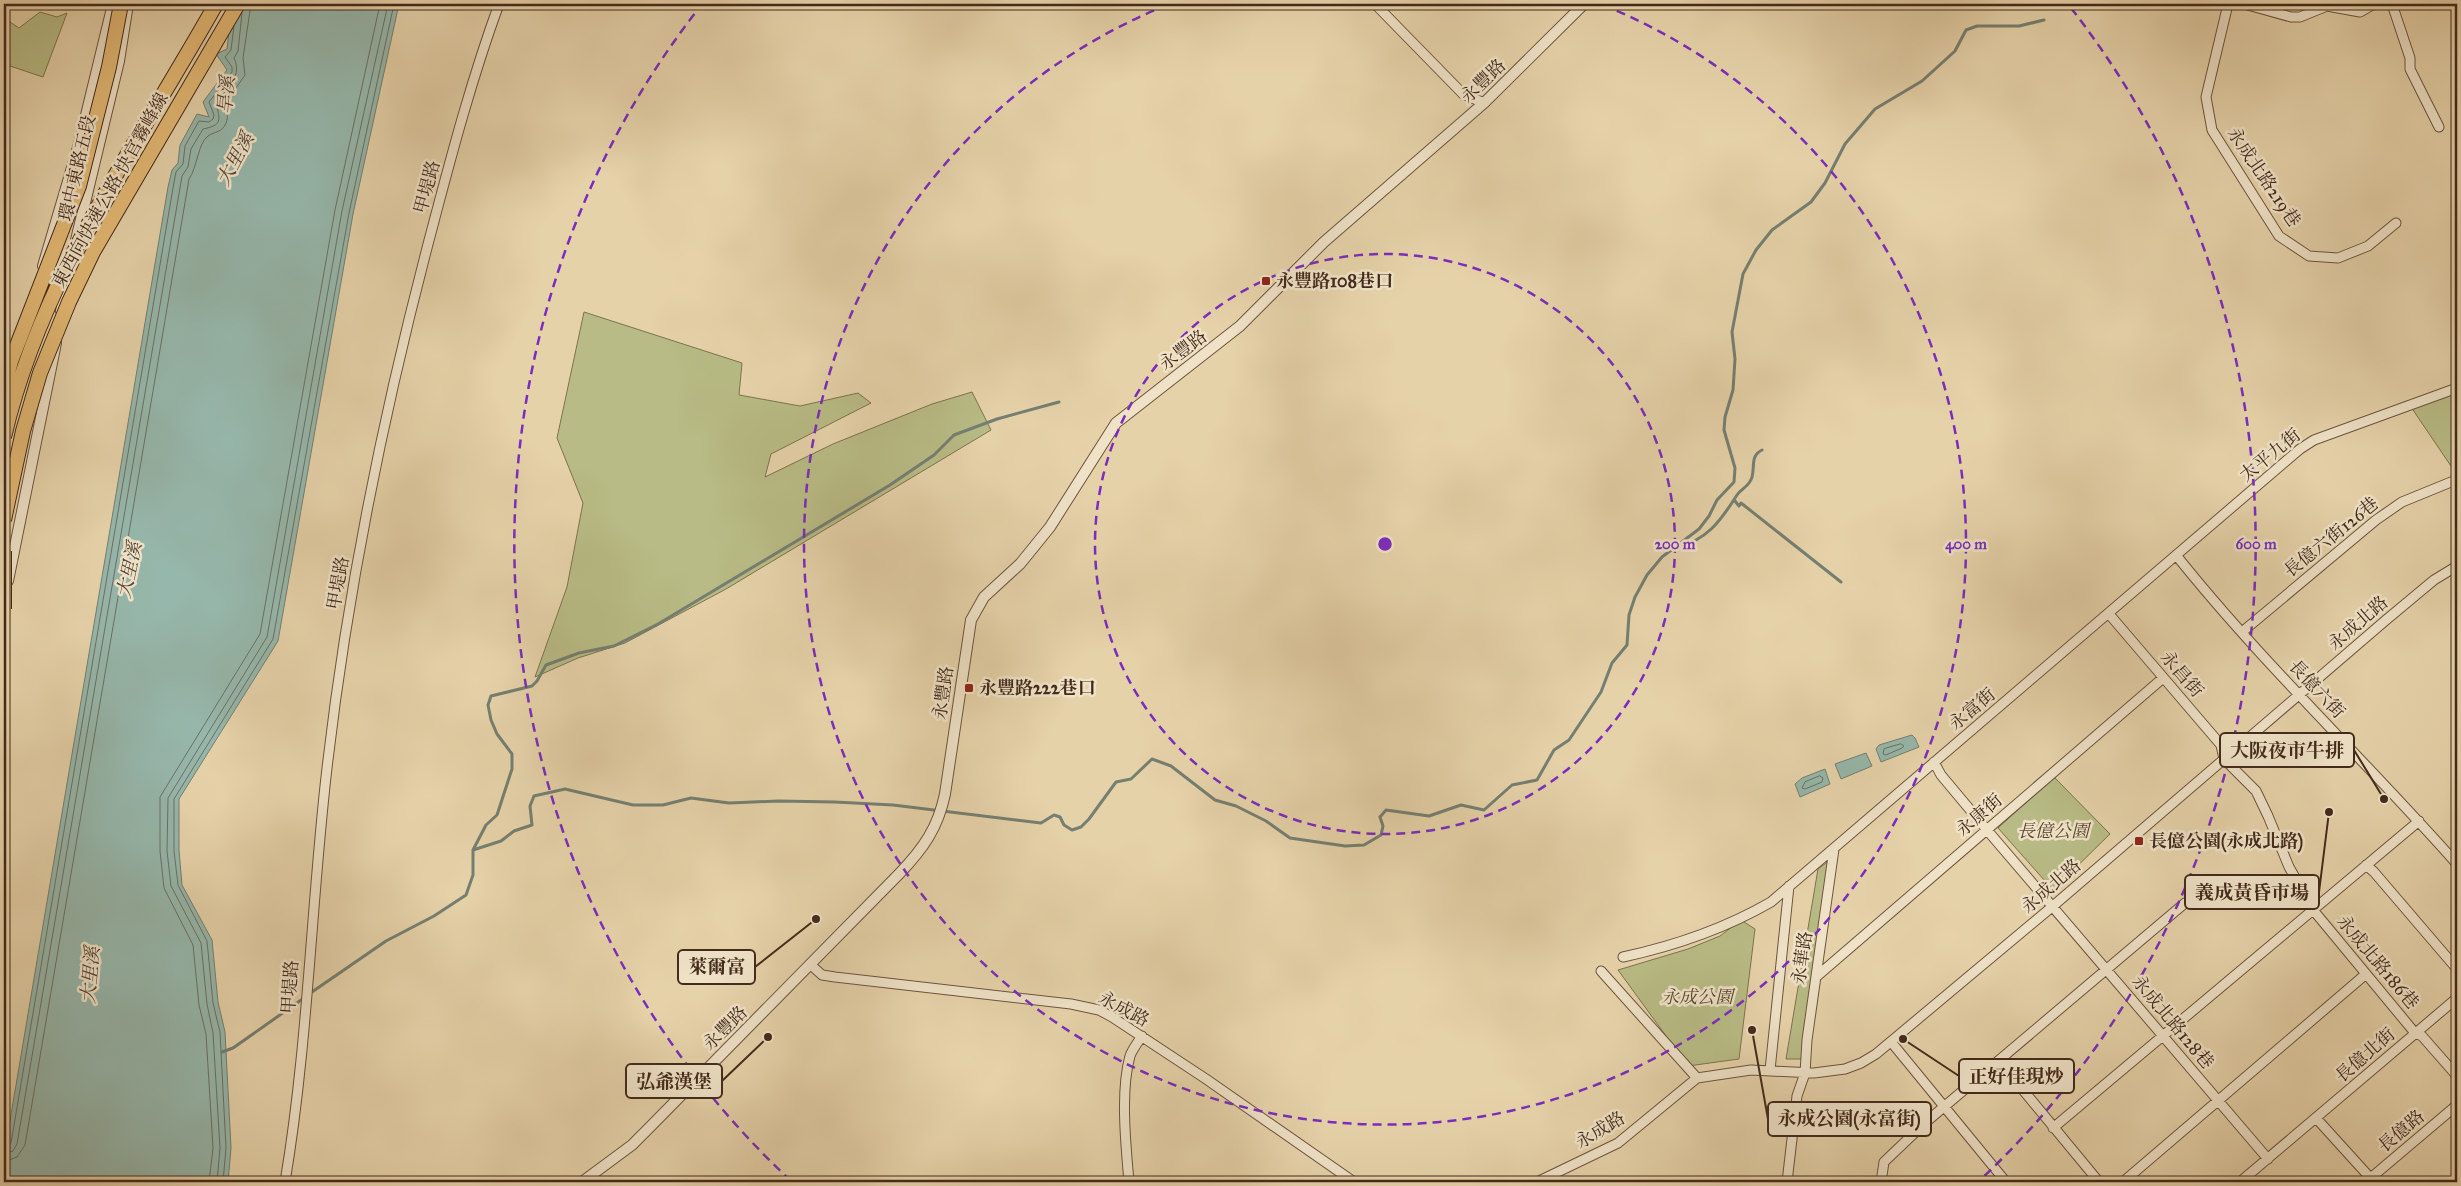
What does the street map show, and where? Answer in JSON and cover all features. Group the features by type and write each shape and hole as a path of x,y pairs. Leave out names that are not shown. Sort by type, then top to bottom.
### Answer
{"highway":[{"path":"4,388 11,361 79,186 109,67 121,4"},
{"name":"東西向快速公路 快官霧峰線","path":"4,437 16,388 53,294 106,190 216,4"},
{"name":"東西向快速公路 快官霧峰線","path":"4,520 23,431 37,381 69,302 98,244 238,4"},
{"path":"4,552 4,609"}],"street":[{"name":"環中東路五段","path":"4,420 47,246 79,144 113,4"},
{"name":"環中東路五段","path":"4,604 53,365 62,301 119,61 128,4"},
{"name":"甲堤路","path":"284,1182 298,1091 327,766 354,579 389,402 413,300 468,96 499,4"},
{"path":"1375,4 1463,94 1484,103"},
{"name":"永豐路","path":"582,1182 632,1145 920,852 939,819 971,620 984,597 1020,564 1050,527 1110,431 1240,326 1324,242 1484,103 1584,4"},
{"name":"永成北路219巷","path":"2228,4 2216,47 2206,97 2212,130 2279,236 2309,256 2338,258 2368,246 2396,223"},
{"path":"2244,4 2292,17 2300,17 2334,5 2360,12 2374,4"},
{"path":"2392,4 2410,58 2410,69 2439,127"},
{"path":"37,290 62,301"},
{"name":"太平九街","path":"2176,555 2305,445 2457,388"},
{"name":"長億六街126巷","path":"2242,632 2376,520 2402,502 2451,482"},
{"name":"永富街","path":"1623,957 1671,944 1727,924 1771,902 2176,555"},
{"name":"長億六街","path":"2176,555 2242,632 2457,864"},
{"name":"永成北路","path":"1805,1073 1845,1068 1861,1063 1892,1043 2417,593 2457,566"},
{"name":"永昌街","path":"2109,614 2221,745 2224,759"},
{"name":"永康街","path":"1816,977 2163,678"},
{"name":"永成北路186巷","path":"2224,759 2256,791 2289,868 2314,911 2416,1033 2422,1036 2457,1076"},
{"name":"永成北路128巷","path":"1934,762 1942,775 1987,830 2268,1159"},
{"path":"2053,1128 2314,911 2320,902 2419,821"},
{"name":"永華路","path":"1805,1073 1834,849"},
{"path":"2366,865 2457,969"},
{"path":"1770,1070 1789,886"},
{"path":"1881,1182 1884,1162 1945,1106 2185,903"},
{"name":"永成路","path":"810,964 822,975 835,977 1086,1006 1112,1017 1142,1036 1354,1182"},
{"path":"1601,971 1697,1078"},
{"path":"2123,1182 2366,974"},
{"name":"長億北街","path":"2240,1182 2457,998"},
{"path":"1129,1182 1124,1126 1126,1095 1130,1056 1142,1036"},
{"path":"1892,1043 2006,1182"},
{"path":"1999,1061 2099,1182"},
{"name":"永成路","path":"1537,1182 1618,1143 1697,1078 1744,1070 1805,1073"},
{"path":"1787,1182 1797,1096 1805,1073"},
{"name":"長億路","path":"2370,1181 2457,1105"},
{"path":"2316,1118 2370,1181"}],"green space":[{"path":"40,12 57,17 67,13 43,77 4,64 4,18 19,28"},
{"path":"584,312 742,363 739,395 800,406 858,393 871,403 771,454 765,477 833,444 932,404 972,392 991,430 726,589 625,643 578,658 535,677 567,587 583,503 557,438"},
{"path":"2457,389 2457,475 2411,407"},
{"name":"長億公園","path":"2054,777 2110,834 2053,890 1998,828"},
{"path":"1830,860 1803,1059 1786,1059 1818,869"},
{"name":"永成公園","path":"1741,920 1755,929 1739,1059 1688,1066 1618,970 1688,949 1720,936"}],"water":[{"path":"232,4 399,4 353,214 278,641 179,799 179,850 182,885 212,940 218,1002 225,1032 231,1148 228,1182 4,1182 4,1156 168,187 172,170 178,163 180,145 197,114 209,117 203,102 227,70 216,54 227,49"},
{"path":"1912,735 1919,747 1881,762 1876,749 1879,745"},
{"path":"1866,753 1872,766 1841,779 1835,764"},
{"path":"1825,769 1830,784 1800,797 1795,784 1802,778"}],"waterway":[{"path":"473,850 501,841 514,831 532,825 530,806 534,796 565,789 633,805 663,805 691,798 729,803 778,801 893,805 1041,823 1054,815 1060,817 1064,825 1072,830 1081,827 1089,819 1116,782 1131,779 1152,759 1171,766 1215,800 1236,806 1266,821 1290,838 1345,846 1364,845 1381,835 1383,826 1380,817 1386,810 1429,816 1461,805 1484,810 1512,785 1537,780 1554,750 1569,740 1601,692 1612,663 1627,645 1629,615 1635,597 1647,575 1662,557 1699,529 1709,516 1717,500 1734,482 1735,468 1724,430 1725,417 1733,390 1735,359 1732,332 1743,274 1756,250 1772,230 1811,202 1825,183 1845,144 1875,109 1922,81 1955,51 1966,30 1977,26 2019,26 2044,20"},
{"path":"309,994 386,941 434,916 466,895 473,875 473,850 486,825 497,815 512,769 512,754 497,734 491,720 488,705 491,696 532,686 546,665 579,653 614,646 658,624 890,485 934,455 954,435 997,419 1059,402"},
{"path":"1674,549 1695,541 1712,529 1725,514 1737,495 1750,483 1754,459 1758,452 1762,450"},
{"path":"1735,501 1739,506 1741,503 1841,582"},
{"path":"222,1052 233,1048 304,998"}],"place":[{"name":"永豐路108巷口","path":"1266,281"},
{"name":"永豐路222巷口","path":"969,688"},
{"name":"大阪夜市牛排","path":"2384,799"},
{"name":"義成黃昏市場","path":"2329,812"},
{"name":"長億公園(永成北路)","path":"2139,841"},
{"name":"萊爾富","path":"816,919"},
{"name":"永成公園(永富街)","path":"1752,1030"},
{"name":"弘爺漢堡","path":"768,1037"},
{"name":"正好佳現炒","path":"1903,1039"}],"water label":[{"name":"旱溪","path":"226,95"},
{"name":"大里溪","path":"235,159"},
{"name":"大里溪","path":"129,570"},
{"name":"大里溪","path":"90,975"}]}
